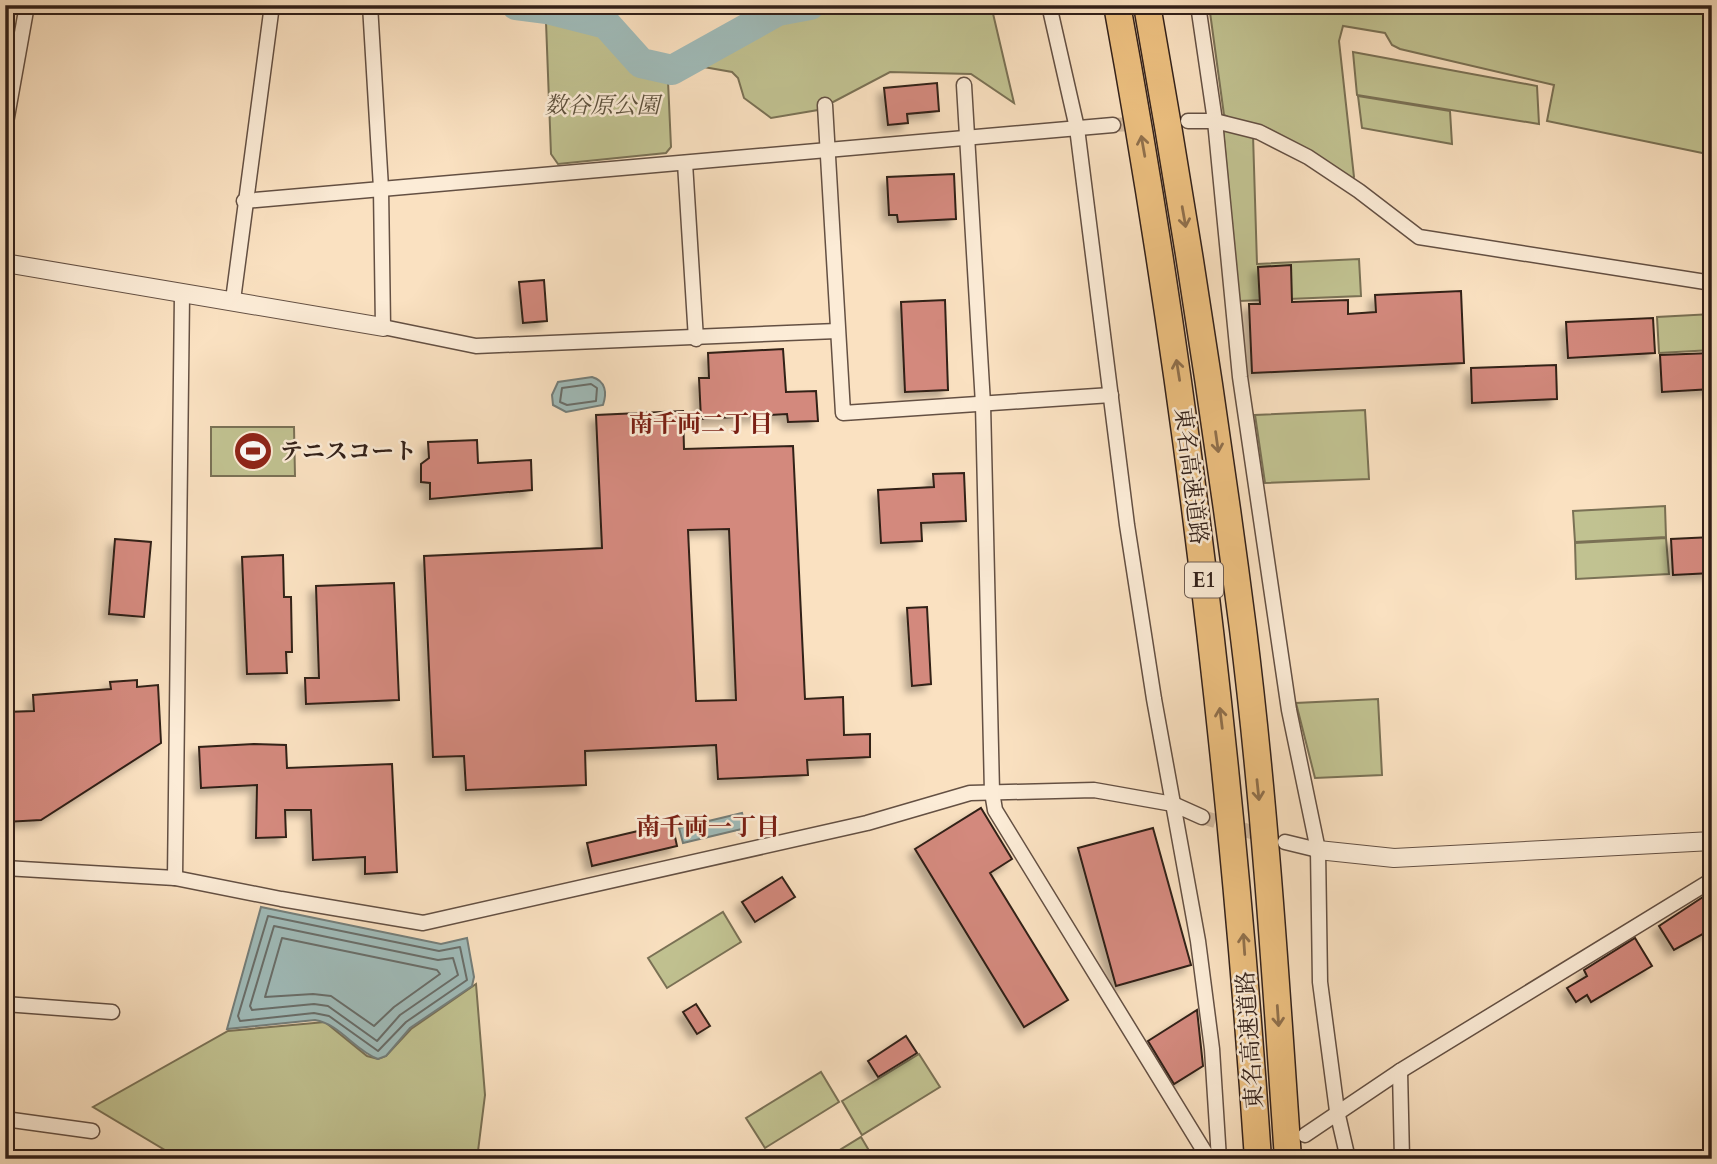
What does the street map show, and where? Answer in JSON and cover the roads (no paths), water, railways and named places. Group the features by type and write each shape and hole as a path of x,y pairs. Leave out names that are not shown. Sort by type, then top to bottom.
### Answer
{"highway":[{"name":"東名高速道路","path":"1117,5 1147,165 1180,383 1226,753 1242,925 1258,1159"},
{"name":"東名高速道路","path":"1147,5 1189,246 1243,632 1273,944 1288,1159"}],"street":[{"path":"5,127 12,55 27,5"},
{"path":"233,300 272,5"},
{"path":"370,5 381,188 383,327"},
{"path":"1049,5 1077,128 1127,525 1202,968 1212,1049 1219,1159"},
{"path":"1198,5 1215,121 1240,377 1289,710 1318,850 1320,982 1337,1111 1348,1159"},
{"path":"964,85 984,404 992,792 995,810 1209,1159"},
{"path":"825,105 843,413 1111,395"},
{"path":"1188,121 1215,121 1259,132 1308,157 1359,191 1419,237 1712,283"},
{"path":"244,201 1113,125"},
{"path":"685,163 696,339"},
{"path":"5,262 182,295 233,300 476,346 696,339 837,331"},
{"path":"175,878 182,295"},
{"path":"5,868 175,878 281,900 423,923 867,822 970,793 1094,790 1173,804 1202,817"},
{"path":"1285,842 1318,850 1394,858 1712,841"},
{"path":"1305,1135 1400,1071 1712,880"},
{"path":"5,1004 112,1012"},
{"path":"1400,1071 1402,1159"},
{"path":"5,1119 92,1131"}],"water":[{"path":"592,377 600,381 604,388 603,405 566,412 553,405 552,395 558,382"},
{"path":"742,813 746,828 683,843 679,828"},
{"path":"261,907 441,944 467,938 474,977 472,986 410,1028 386,1056 378,1059 324,1022 315,1020 227,1029"}],"waterway":[{"path":"516,5 547,9 606,24 641,63 672,70 778,11 810,5"}],"tunnel":[{"path":"1113,125 1171,122"},
{"path":"1202,817 1268,837"}],"place":[{"name":"テニスコート","path":"253,451"}],"district":[{"name":"南千両二丁目","path":"701,424"},
{"name":"南千両一丁目","path":"708,827"}],"park label":[{"name":"数谷原公園","path":"602,105"}]}
